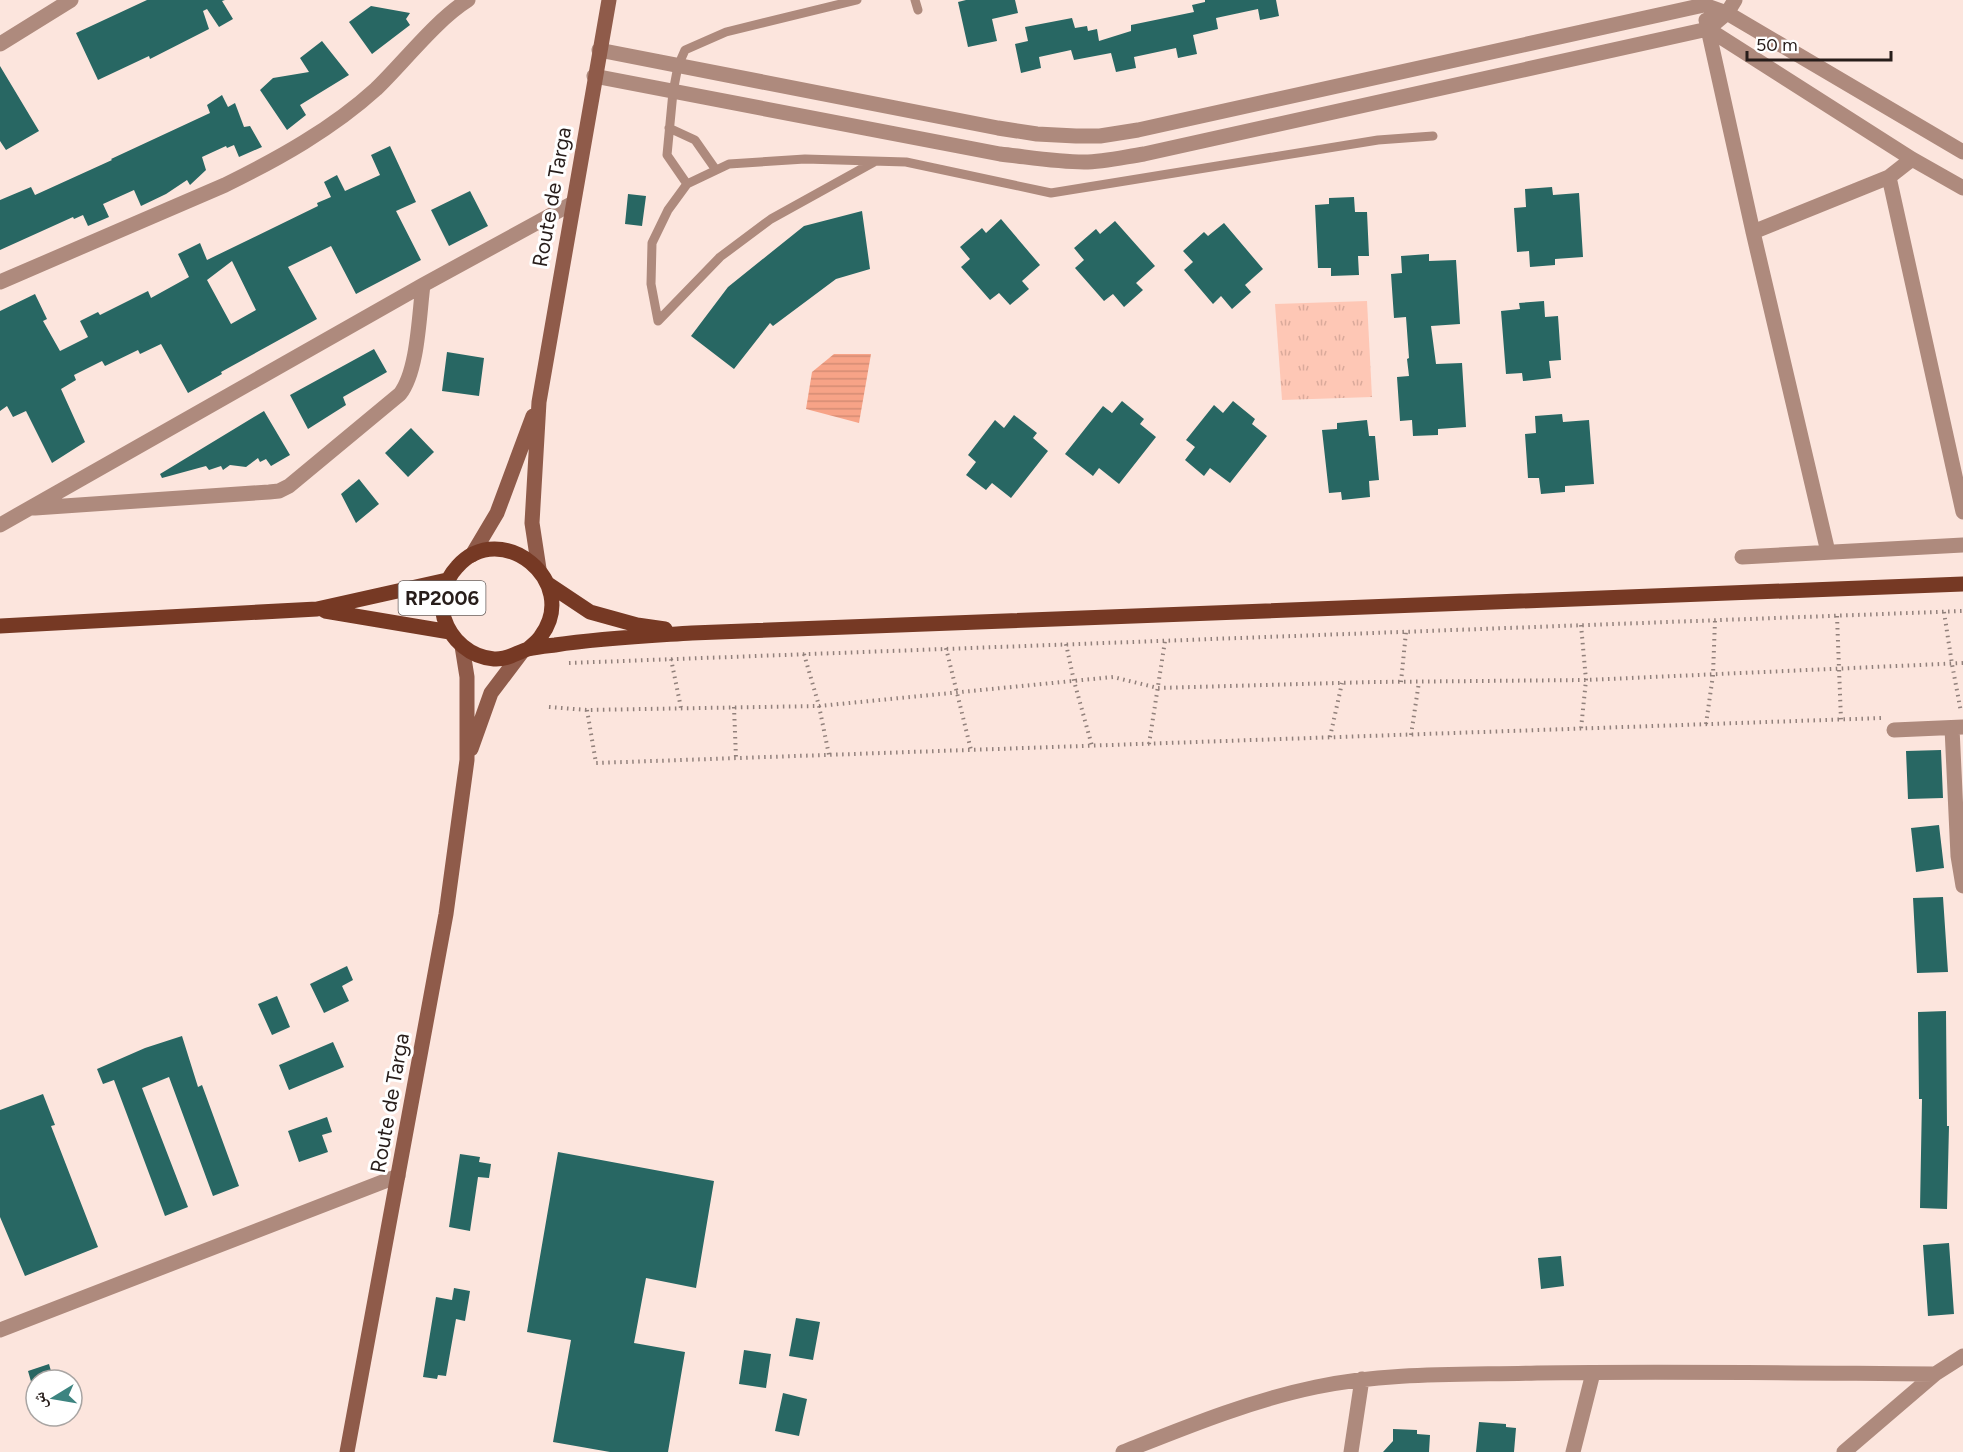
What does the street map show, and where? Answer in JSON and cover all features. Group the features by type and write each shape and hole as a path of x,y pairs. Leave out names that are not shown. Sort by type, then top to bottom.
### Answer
{"main road":[{"name":"Route de Targa","path":"538,568 532,524 538,402 609,0"},
{"name":"Route de Targa","path":"472,555 497,513 538,402"},
{"name":"RP2006","path":"489,550 507,550 525,557 538,568 548,584 552,602 549,620 541,636 525,651 512,657 494,659 477,655 462,646 450,632 443,616 442,598 447,580 458,566 472,555 489,550"},
{"path":"0,626 317,609 447,580"},
{"path":"548,584 590,612 637,625 692,633"},
{"path":"525,651 583,640 692,633 1963,584"},
{"path":"317,609 450,632"},
{"name":"Route de Targa","path":"347,1452 446,914 467,760 467,677 462,646"},
{"name":"Route de Targa","path":"467,760 491,693 525,651"}],"street":[{"path":"0,44 71,0"},
{"path":"0,282 225,184 296,148 375,90 438,26 468,0"},
{"path":"599,50 1037,134 1100,135 1138,130 1705,3 1731,6 1963,152"},
{"path":"1705,3 1708,29 1753,232 1828,552"},
{"path":"594,76 1000,154 1071,161 1105,161 1708,29 1731,6"},
{"path":"1708,29 1912,159 1963,188"},
{"path":"1753,232 1889,177 1912,159"},
{"path":"1889,177 1963,512"},
{"path":"0,525 423,285 573,203"},
{"path":"31,508 269,492 279,491 289,486 400,394 407,385 412,371 423,285"},
{"path":"1742,556 1963,545"},
{"path":"1889,724 1958,727 1957,846 1963,886"},
{"path":"0,1330 398,1176"},
{"path":"1844,1452 1935,1374 1963,1356"},
{"path":"1123,1452 1223,1413 1272,1397 1362,1379 1429,1375 1593,1372 1935,1374"},
{"path":"1573,1452 1593,1372"},
{"path":"1351,1452 1362,1379"}],"lane":[{"path":"687,184 667,155 673,92 678,66 685,50 726,32 857,0"},
{"path":"669,128 695,140 716,170"},
{"path":"874,161 762,225 720,257 658,321 651,284 652,243 668,210 687,184 729,164 805,159 874,161 906,162 1052,193 1378,140 1433,136"}],"path":[{"path":"569,663 1963,611"},
{"path":"1944,612 1963,715"},
{"path":"1837,616 1841,720"},
{"path":"1706,724 1713,675 1715,620"},
{"path":"1581,625 1586,680 1581,729"},
{"path":"1401,682 1406,632"},
{"path":"1149,744 1165,640"},
{"path":"1066,644 1092,746"},
{"path":"946,648 971,750"},
{"path":"804,654 819,706 829,754"},
{"path":"671,658 681,708"},
{"path":"549,707 587,710 819,706 1113,677 1158,688 1586,680 1963,663"},
{"path":"1411,735 1419,682"},
{"path":"1330,737 1342,683"},
{"path":"734,707 736,758"},
{"path":"587,710 596,763 1706,724 1841,720 1889,724"}],"green space":[{"path":"1367,301 1372,397 1282,400 1275,304"}],"shaded area":[{"path":"834,354 871,354 859,423 806,409 812,372"}],"building":[{"path":"147,0 225,0 222,1 233,19 219,27 207,9 203,11 209,29 150,59 149,56 98,80 76,33"},
{"path":"1015,0 1018,13 992,19 997,41 968,47 958,2"},
{"path":"1205,0 1276,0 1279,16 1260,20 1258,9 1216,18 1218,29 1193,35 1197,54 1178,58 1176,48 1134,57 1136,68 1116,72 1111,53 1074,60 1071,50 1039,57 1041,68 1021,73 1015,44 1028,41 1025,27 1072,18 1075,28 1087,26 1088,31 1097,29 1099,41 1131,31 1131,25 1194,12 1192,5 1205,2"},
{"path":"371,6 410,13 406,19 410,25 372,54 349,22"},
{"path":"322,41 349,75 300,105 306,115 287,130 260,90 273,78 309,72 300,58"},
{"path":"0,66 39,131 6,150 0,141"},
{"path":"222,95 228,107 235,103 244,127 250,126 262,147 239,157 234,145 227,148 226,146 202,157 206,170 190,185 187,180 166,194 141,206 134,190 103,204 109,217 88,226 83,215 74,219 73,217 0,250 0,200 31,187 35,195 112,160 210,113 207,105"},
{"path":"390,146 416,202 396,211 421,260 356,294 331,246 288,267 317,319 188,393 161,344 140,354 138,350 105,366 102,361 74,375 76,380 61,389 85,442 52,463 26,411 13,417 7,406 0,411 0,311 35,294 47,319 43,321 60,351 88,337 80,321 98,312 100,315 148,291 151,298 189,277 178,254 200,243 207,260 318,206 317,203 331,197 324,182 337,175 345,191 380,175 371,155","holes":["232,261 256,310 231,324 207,280"]},
{"path":"1552,187 1553,195 1579,193 1583,257 1555,259 1555,265 1530,267 1529,251 1517,252 1514,208 1526,207 1525,189"},
{"path":"470,191 488,226 449,246 431,210"},
{"path":"628,194 646,196 642,226 625,224"},
{"path":"1354,197 1355,212 1367,212 1369,256 1358,256 1359,275 1331,276 1331,268 1318,268 1315,205 1329,204 1329,198"},
{"path":"862,211 870,269 836,279 773,326 770,323 734,369 691,336 728,287 804,226"},
{"path":"1001,219 1040,265 1022,281 1029,289 1010,305 999,293 990,300 961,267 970,259 960,247 982,228 986,233"},
{"path":"1115,221 1155,266 1136,283 1143,290 1124,307 1113,294 1104,301 1075,268 1084,260 1074,248 1096,229 1100,234"},
{"path":"1224,223 1263,269 1245,285 1251,292 1232,309 1221,296 1213,304 1184,270 1193,262 1183,251 1204,232 1208,236"},
{"path":"1429,254 1429,261 1456,260 1460,324 1431,326 1436,364 1462,363 1466,427 1438,429 1438,435 1413,436 1412,420 1400,421 1397,377 1409,376 1407,359 1409,358 1406,317 1394,318 1391,274 1402,273 1401,256"},
{"path":"1544,301 1545,317 1558,316 1561,360 1549,361 1551,378 1523,381 1522,373 1506,374 1501,311 1520,309 1519,303"},
{"path":"374,349 387,372 343,397 346,405 308,429 290,395"},
{"path":"447,352 484,358 479,396 442,391"},
{"path":"1122,401 1144,419 1140,424 1156,437 1119,484 1099,468 1093,476 1065,454 1103,406 1112,413"},
{"path":"1233,401 1255,419 1252,424 1267,436 1230,483 1210,468 1204,476 1185,460 1195,447 1186,440 1214,405 1223,413"},
{"path":"264,411 290,455 271,466 266,459 260,462 258,458 246,467 230,465 223,470 221,466 209,470 206,466 162,478 160,474"},
{"path":"1562,414 1563,422 1589,420 1594,484 1565,486 1565,492 1541,494 1539,478 1528,478 1525,434 1536,433 1535,416"},
{"path":"1014,415 1037,433 1033,438 1048,451 1011,498 992,483 986,490 966,475 976,462 968,455 995,420 1004,428"},
{"path":"1367,420 1369,436 1375,436 1379,480 1369,481 1370,497 1342,500 1341,492 1329,493 1322,430 1337,429 1337,423"},
{"path":"411,428 434,452 408,477 385,453"},
{"path":"359,479 379,504 356,523 341,494"},
{"path":"1941,750 1943,798 1908,799 1906,751"},
{"path":"1939,825 1944,868 1916,872 1911,828"},
{"path":"1943,897 1948,972 1917,973 1913,898"},
{"path":"347,966 353,980 342,986 349,1001 324,1013 310,984"},
{"path":"277,996 290,1027 272,1035 258,1004"},
{"path":"1946,1011 1947,1126 1949,1126 1947,1209 1920,1208 1922,1099 1919,1099 1918,1012"},
{"path":"182,1036 198,1087 202,1085 239,1186 213,1196 169,1077 142,1088 188,1207 165,1216 114,1080 103,1084 97,1069 145,1048"},
{"path":"333,1042 344,1067 289,1090 279,1065"},
{"path":"43,1094 55,1125 51,1126 98,1247 25,1276 0,1217 0,1110"},
{"path":"327,1117 332,1132 322,1135 328,1152 299,1162 288,1131"},
{"path":"558,1152 714,1181 696,1288 646,1278 634,1343 685,1352 668,1452 610,1452 553,1442 571,1340 527,1332"},
{"path":"460,1154 480,1157 479,1162 491,1164 489,1178 478,1177 470,1231 449,1227"},
{"path":"1949,1243 1954,1314 1928,1316 1923,1245"},
{"path":"1561,1256 1564,1286 1541,1289 1538,1258"},
{"path":"454,1288 470,1291 465,1321 456,1319 446,1376 438,1375 437,1379 423,1377 436,1297 452,1300"},
{"path":"796,1318 820,1322 813,1360 789,1356"},
{"path":"744,1350 771,1354 766,1388 739,1384"},
{"path":"49,1364 50,1368 37,1368"},
{"path":"783,1393 807,1399 799,1436 775,1431"},
{"path":"1479,1422 1506,1424 1506,1427 1516,1428 1514,1452 1476,1452"},
{"path":"1393,1429 1417,1430 1417,1434 1430,1435 1429,1452 1383,1452 1393,1441"}]}
